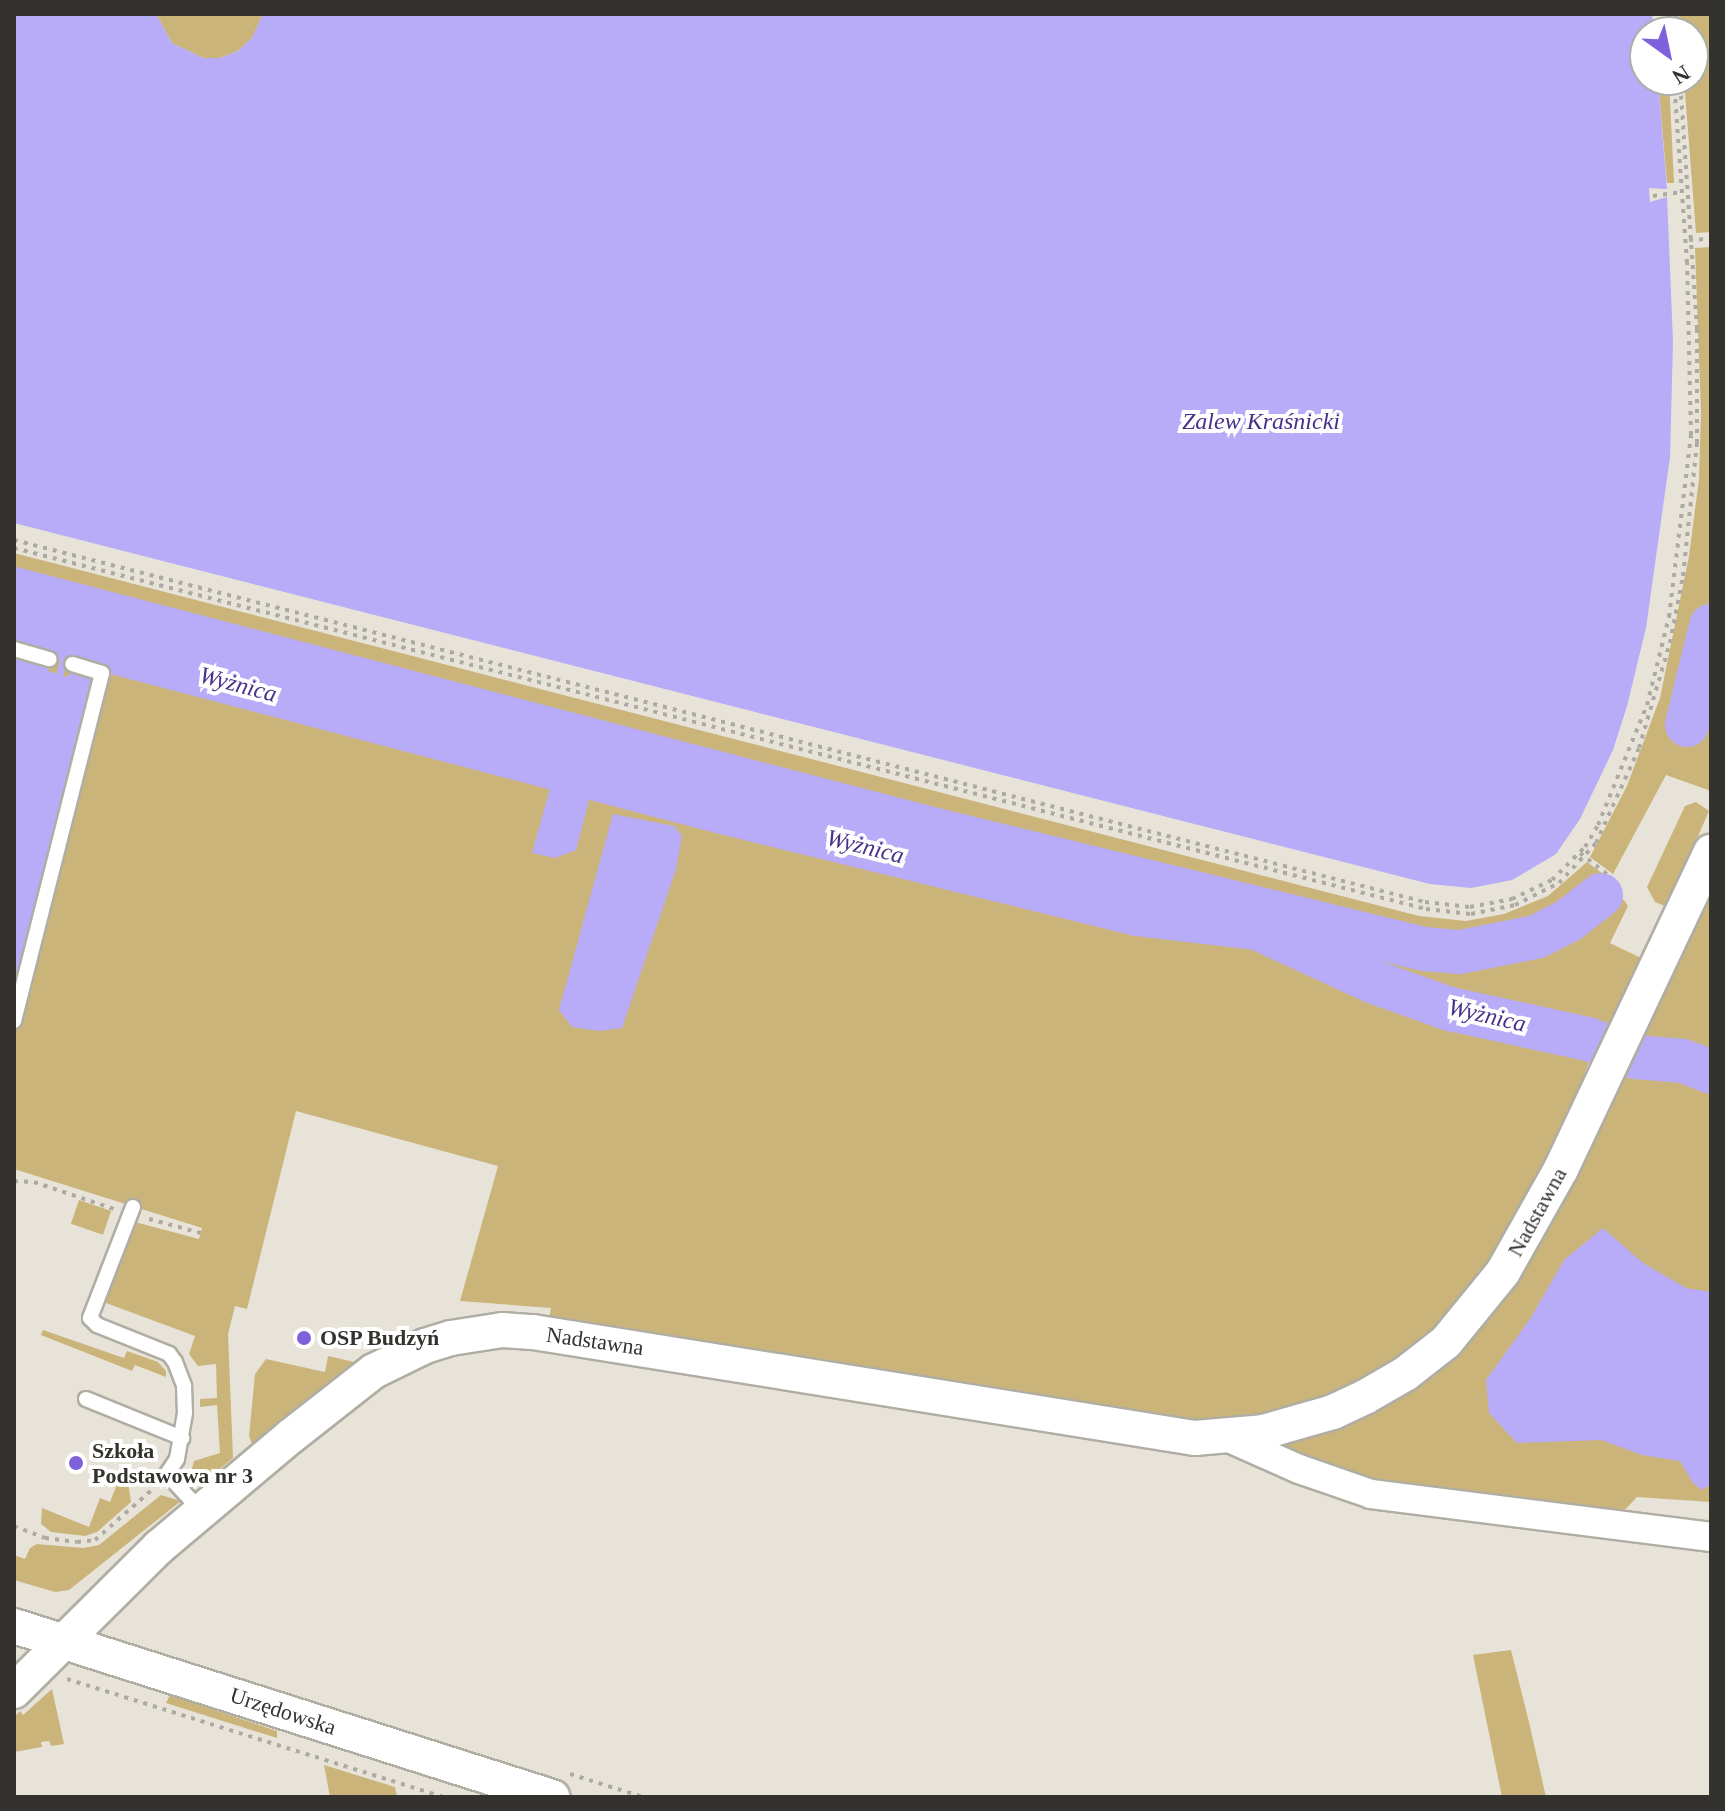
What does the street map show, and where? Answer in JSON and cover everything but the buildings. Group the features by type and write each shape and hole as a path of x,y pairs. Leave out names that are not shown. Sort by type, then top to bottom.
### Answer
{"street":[{"name":"Nadstawna","path":"14,1691 159,1547 201,1511 374,1371 425,1346 502,1330 662,1351 1195,1438 1229,1438 1263,1432 1344,1407 1389,1385 1446,1342 1486,1297 1529,1232 1623,1039 1668,924 1711,852"},
{"name":"Nadstawna","path":"1229,1438 1286,1464 1371,1494 1711,1537"},
{"name":"Urzędowska","path":"14,1626 552,1797"}],"lane":[{"path":"14,649 50,659"},
{"path":"14,1021 102,673 72,664"},
{"path":"132,1210 90,1318 97,1325 169,1354 184,1386 182,1438 177,1459 167,1474 201,1511"},
{"path":"86,1399 182,1438"}],"path":[{"path":"14,540 1425,902 1470,907 1512,899 1552,880 1580,853 1598,825 1631,752 1647,705 1669,617 1691,435 1685,240 1675,96"},
{"path":"14,548 1444,913 1485,912 1536,897 1559,883 1585,857 1608,821 1644,736 1670,643 1683,576 1697,443 1692,240 1681,96"},
{"path":"1653,196 1682,192"},
{"path":"1685,240 1711,239"},
{"path":"1580,853 1611,877"},
{"path":"14,1181 34,1182 201,1233"},
{"path":"14,1526 45,1538 77,1542 95,1540 139,1504 167,1474"},
{"path":"63,1679 443,1797"}],"shaded area":[{"path":"156,14 263,14 252,38 238,51 220,58 203,58 172,43"},
{"path":"1711,14 1711,232 1696,233 1685,96 1709,96 1709,16 1679,16"},
{"path":"1659,96 1670,96 1674,183 1667,183"},
{"path":"1711,247 1711,603 1684,725 1690,725 1711,645 1711,791 1666,775 1613,874 1590,857 1627,786 1660,698 1689,556 1699,479 1701,411 1695,248"},
{"path":"14,553 1419,916 1466,921 1504,914 1548,896 1587,862 1610,879 1604,890 1624,900 1628,906 1610,943 1643,959 1601,1038 1454,1005 1257,923 1132,908 658,789 669,766 1421,954 1460,957 1516,948 1573,923 1600,901 1601,895 1597,893 1558,922 1534,933 1504,941 1458,946 1425,942 14,575"},
{"path":"14,626 346,723 727,824 1141,925 1251,936 1379,994 1453,1021 1594,1049 1553,1155 1515,1233 1438,1335 1346,1391 1231,1427 549,1319 551,1308 460,1301 498,1166 296,1111 247,1309 235,1306 228,1334 233,1458 198,1487 191,1472 194,1461 220,1453 217,1405 200,1407 200,1399 217,1398 216,1364 198,1366 189,1354 195,1336 106,1303 135,1222 199,1239 202,1228 14,1169"},
{"path":"1696,802 1709,811 1667,907 1655,902 1647,887 1685,806"},
{"path":"1711,879 1711,1061 1687,1052 1636,1046"},
{"path":"1630,1061 1679,1064 1711,1076 1711,1502 1637,1497 1618,1517 1377,1483 1287,1451 1280,1441 1372,1408 1550,1216 1587,1154"},
{"path":"79,1200 111,1211 103,1235 71,1224"},
{"path":"43,1330 124,1358 127,1351 158,1362 166,1371 166,1377 135,1365 132,1371 41,1335"},
{"path":"328,1356 354,1362 252,1444 249,1436 255,1374 266,1359 325,1372"},
{"path":"122,1472 127,1475 131,1502 97,1532 85,1536 51,1532 41,1524 42,1508 89,1527 100,1498 110,1502"},
{"path":"161,1495 181,1501 69,1590 55,1592 14,1580 14,1555 25,1559 30,1548 37,1544 83,1548 99,1545"},
{"path":"1511,1650 1546,1797 1502,1797 1473,1655"},
{"path":"52,1689 64,1744 51,1746 49,1741 41,1742 42,1747 14,1752 14,1717 20,1711 23,1715"},
{"path":"170,1695 277,1731 277,1738 166,1703"},
{"path":"324,1765 395,1787 397,1797 330,1797"}],"water":[{"name":"Zalew Kraśnicki","path":"14,14 156,14 172,43 203,58 220,58 238,51 252,38 263,14 1652,14 1629,16 1629,96 1659,96 1667,189 1649,188 1650,202 1667,197 1673,342 1670,457 1646,628 1613,750 1580,819 1556,854 1512,880 1471,888 1430,884 14,523"},
{"path":"14,655 49,664 48,671 68,677 70,670 95,675 14,997"},
{"path":"551,785 590,796 576,850 555,858 532,853"},
{"path":"613,814 674,826 682,836 676,869 622,1028 599,1031 572,1027 559,1010"},
{"path":"1603,1228 1643,1263 1686,1288 1711,1292 1711,1484 1702,1490 1693,1483 1680,1461 1642,1455 1601,1440 1517,1443 1489,1413 1486,1380 1530,1319 1564,1260"}],"waterway":[{"name":"Wyżnica","path":"14,589 924,827 1424,949 1460,952 1536,937 1568,921 1601,895"},
{"name":"Wyżnica","path":"14,626 722,812 1136,914 1257,928 1374,982 1450,1009 1588,1039 1635,1057 1683,1061 1711,1072"},
{"name":"Wyżnica","path":"1687,725 1711,626"},
{"path":"59,675 69,641"}],"place":[{"name":"OSP Budzyń","path":"304,1338"},
{"name":"Szkoła Podstawowa nr 3","path":"76,1463"}]}
